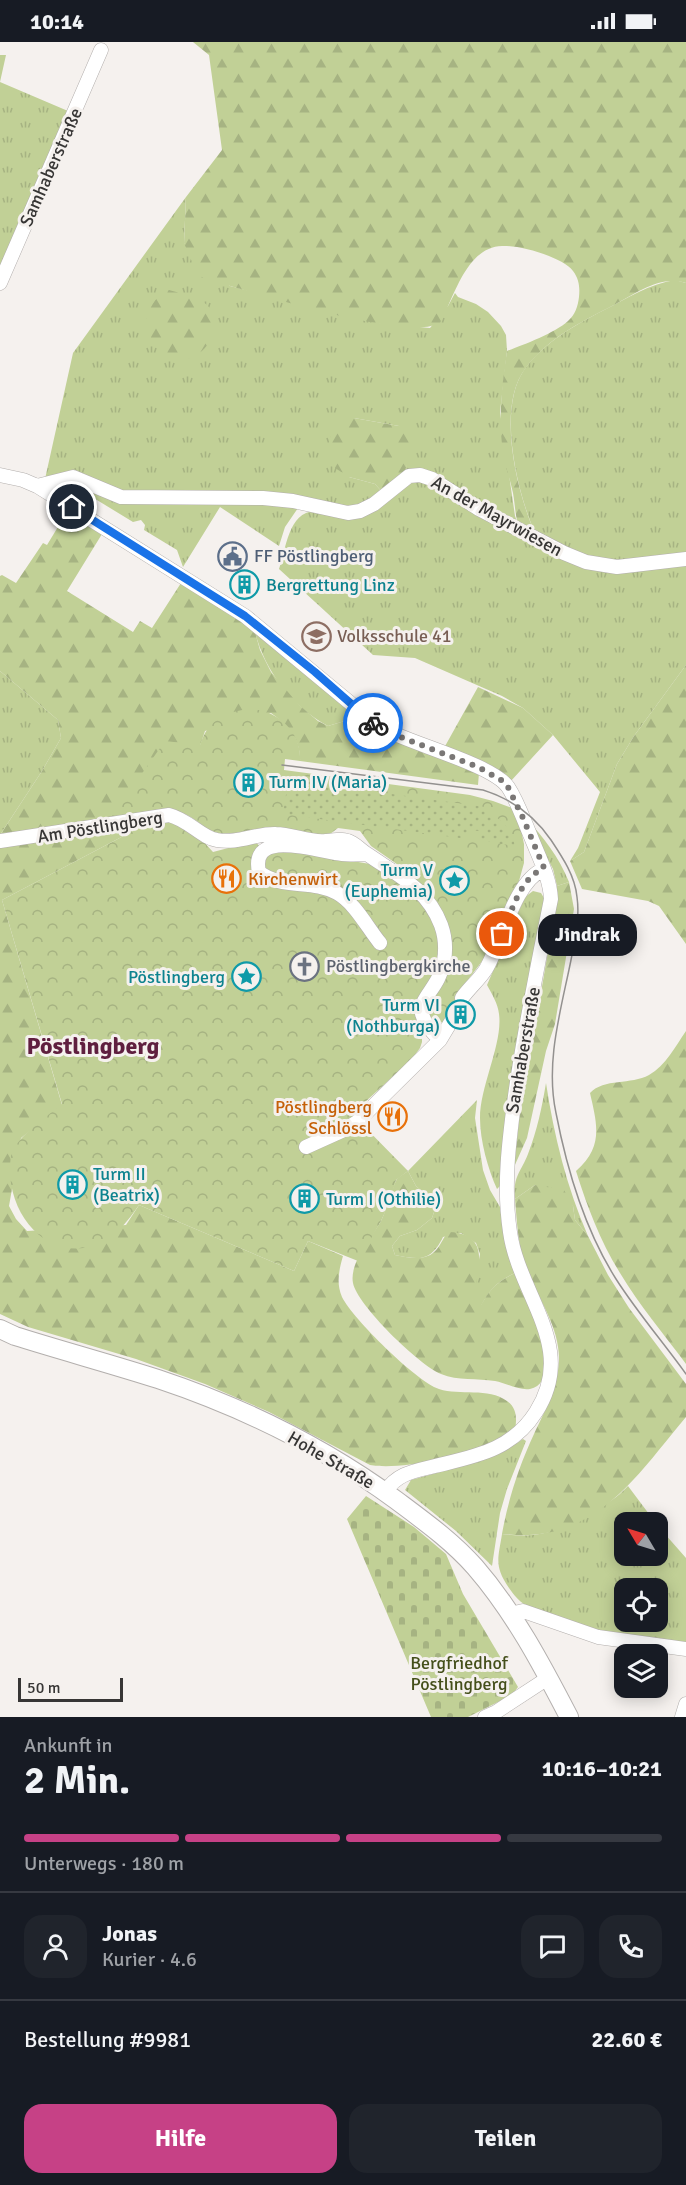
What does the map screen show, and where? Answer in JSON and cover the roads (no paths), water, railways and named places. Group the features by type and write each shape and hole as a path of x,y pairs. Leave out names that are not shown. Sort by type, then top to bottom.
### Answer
{"main road":[{"name":"Hohe Straße","path":"0,1329 15,1336 159,1380 226,1405 309,1446 384,1492 461,1552 485,1579 510,1614 569,1717"}],"street":[{"name":"Samhaberstraße","path":"0,284 101,50"},
{"name":"Samhaberstraße","path":"0,475 37,486 245,616 315,672 373,723 398,736 478,767 503,781 523,818 544,868 551,899 519,1066 508,1145 507,1196 508,1220 515,1258 542,1318 552,1355 549,1386 525,1428 501,1446 480,1454 406,1473 394,1480 384,1492"},
{"name":"An der Mayrwiesen","path":"37,486 73,477 121,497 263,498 287,500 348,513 360,511 374,504 409,476 420,475 432,479 471,505 586,562 617,567 686,559"},
{"name":"Am Pöstlingberg","path":"0,842 169,815 181,818 207,837 217,840 277,834 326,842 336,838 351,842 412,883 436,912 445,942 444,960 439,979 421,1008 422,1018 427,1028 440,1040"},
{"path":"366,854 343,854 281,845 265,849 259,856 257,864 259,873 275,881 316,886 338,893 350,904 380,943"},
{"path":"462,998 486,970 520,893 529,878 544,868"},
{"path":"306,1147 346,1130 357,1122 440,1040 452,1020"},
{"path":"510,1614 523,1611 598,1636 686,1649"},
{"path":"485,1717 548,1678"},
{"path":"681,1717 686,1704"}],"tunnel":[{"path":"452,1020 462,998"}],"tram line":[{"path":"282,765 483,790 522,809 551,840 571,874 578,905 575,937 553,1055 552,1075 556,1113 566,1156 578,1199 605,1260 633,1303 686,1374"}],"place":[{"name":"FF Pöstlingberg","path":"233,556"},
{"name":"Bergrettung Linz","path":"245,585"},
{"name":"Volksschule 41","path":"316,636"},
{"name":"Turm IV (Maria)","path":"248,782"},
{"name":"Kirchenwirt","path":"227,879"},
{"name":"Turm V (Euphemia)","path":"454,880"},
{"name":"Jindrak","path":"502,934"},
{"name":"Pöstlingbergkirche","path":"305,966"},
{"name":"Pöstlingberg","path":"246,977"},
{"name":"Turm VI (Nothburga)","path":"461,1015"},
{"name":"Pöstlingberg Schlössl","path":"393,1117"},
{"name":"Turm II (Beatrix)","path":"72,1184"},
{"name":"Turm I (Othilie)","path":"305,1199"}],"district":[{"name":"Pöstlingberg","path":"93,1046"}],"park label":[{"name":"Bergfriedhof Pöstlingberg","path":"459,1673"}]}
